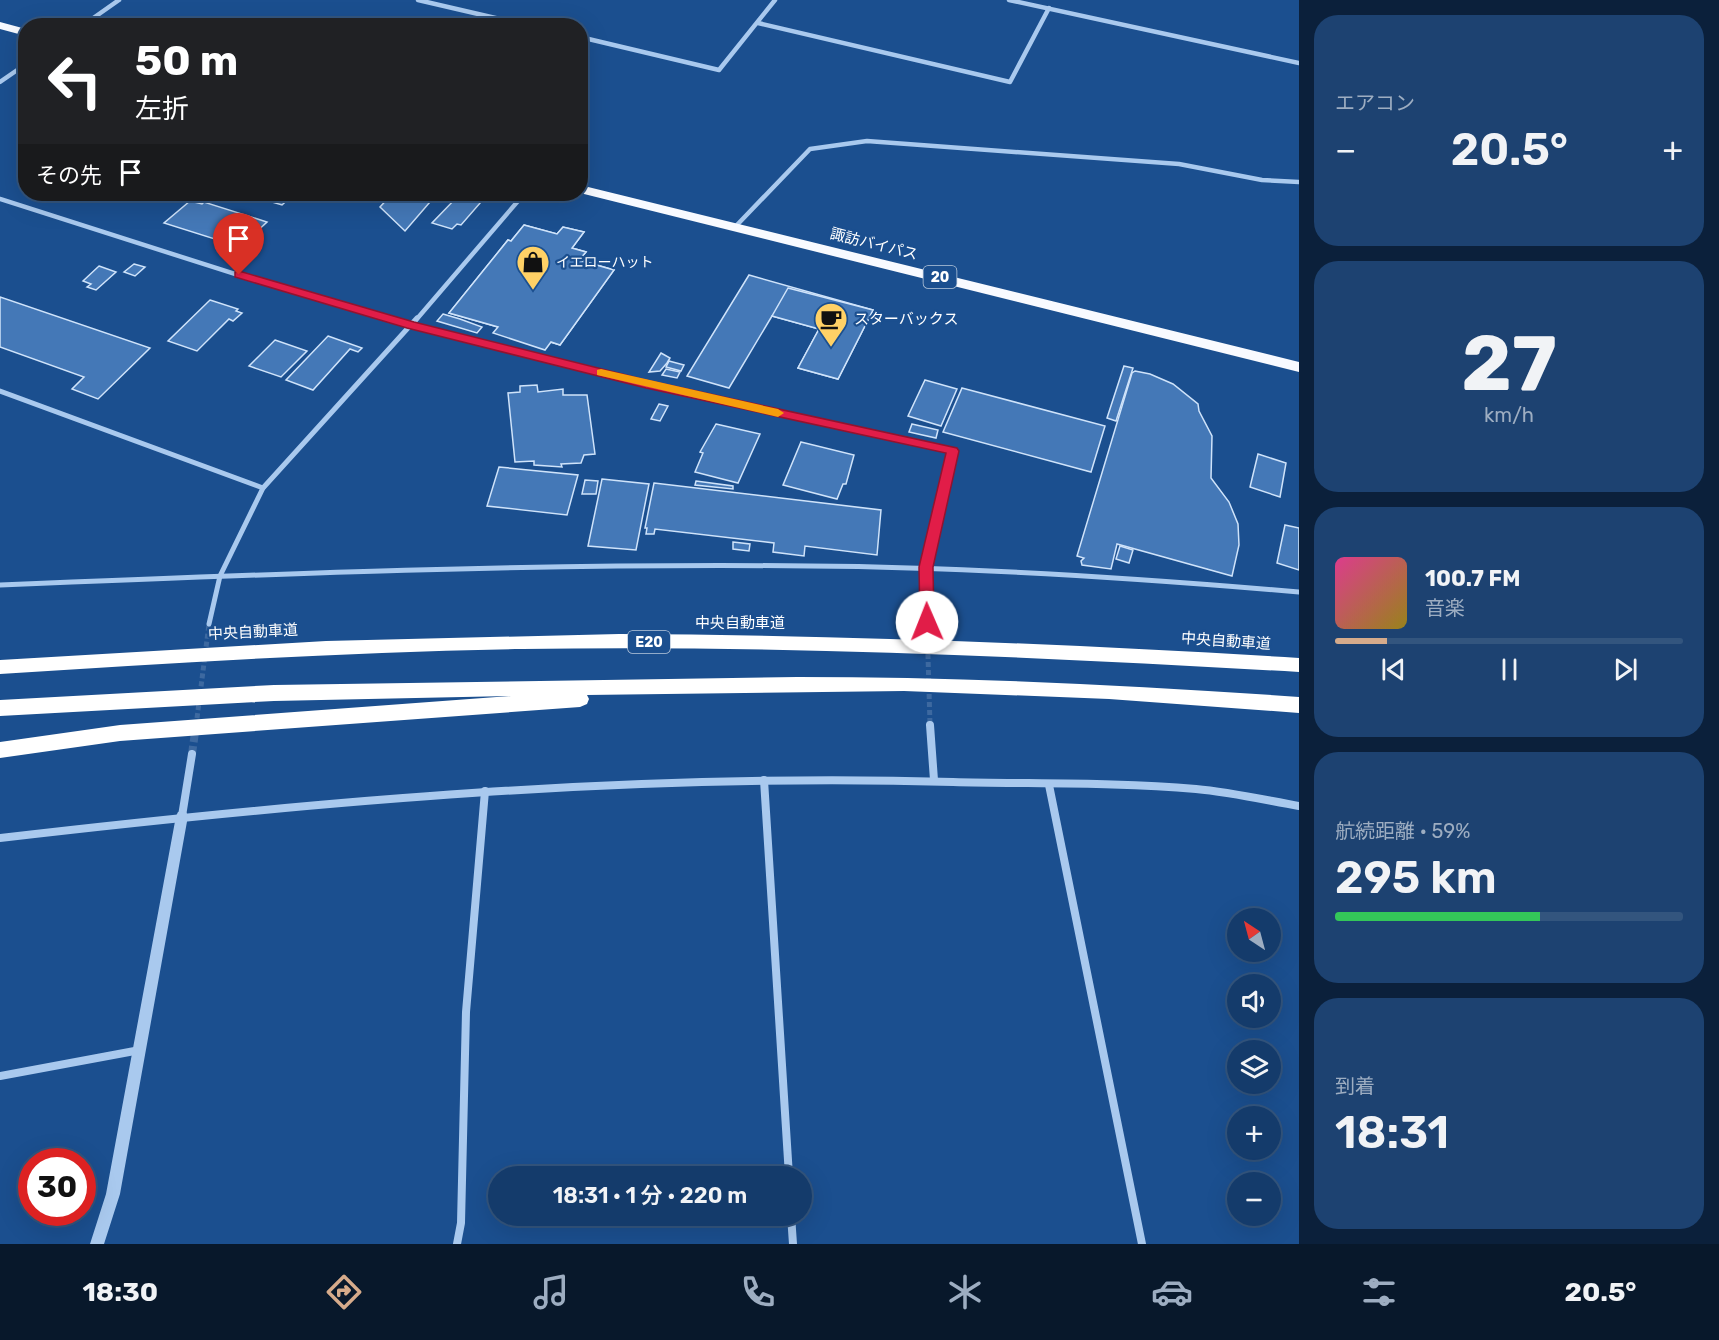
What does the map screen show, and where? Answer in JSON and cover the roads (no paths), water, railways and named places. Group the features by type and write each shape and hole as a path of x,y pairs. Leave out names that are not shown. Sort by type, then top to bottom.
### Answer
{"highway":[{"path":"0,25 18,31"},
{"name":"諏訪バイパス","path":"588,191 1299,368"},
{"name":"中央自動車道","path":"0,668 243,651 533,642 769,642 1117,654 1299,665"},
{"path":"0,708 274,693 797,684 904,684 1109,692 1299,705"},
{"path":"0,750 120,733 797,684"}],"street":[{"path":"93,18 119,0"},
{"path":"418,0 496,18"},
{"path":"588,40 719,70 775,0"},
{"path":"1009,0 1299,63"},
{"path":"758,23 1010,82 1048,8"},
{"path":"0,82 18,70"},
{"path":"736,226 810,149 867,141 1179,164 1262,180 1299,182"},
{"path":"0,199 282,288 411,325 646,384 953,451 926,567 927,622"},
{"path":"209,624 220,576 262,488 411,325 518,201"},
{"path":"0,391 262,488"},
{"path":"0,585 580,566 926,567 1222,584 1299,592"},
{"path":"930,724 934,780"},
{"path":"97,1244 113,1194 141,1050 192,754"},
{"path":"764,780 788,1166"},
{"path":"0,838 182,816 485,791 764,780 934,780 1186,788 1299,806"},
{"path":"1049,785 1142,1244"},
{"path":"457,1244 461,1223 466,1012 485,791"},
{"path":"0,1076 141,1050"},
{"path":"792,1226 793,1244"}],"tunnel":[{"path":"927,622 930,724"},
{"path":"196,726 209,624"},
{"path":"192,754 196,725"}],"place":[{"name":"イエローハット","path":"533,291"},
{"name":"スターバックス","path":"831,348"}]}
